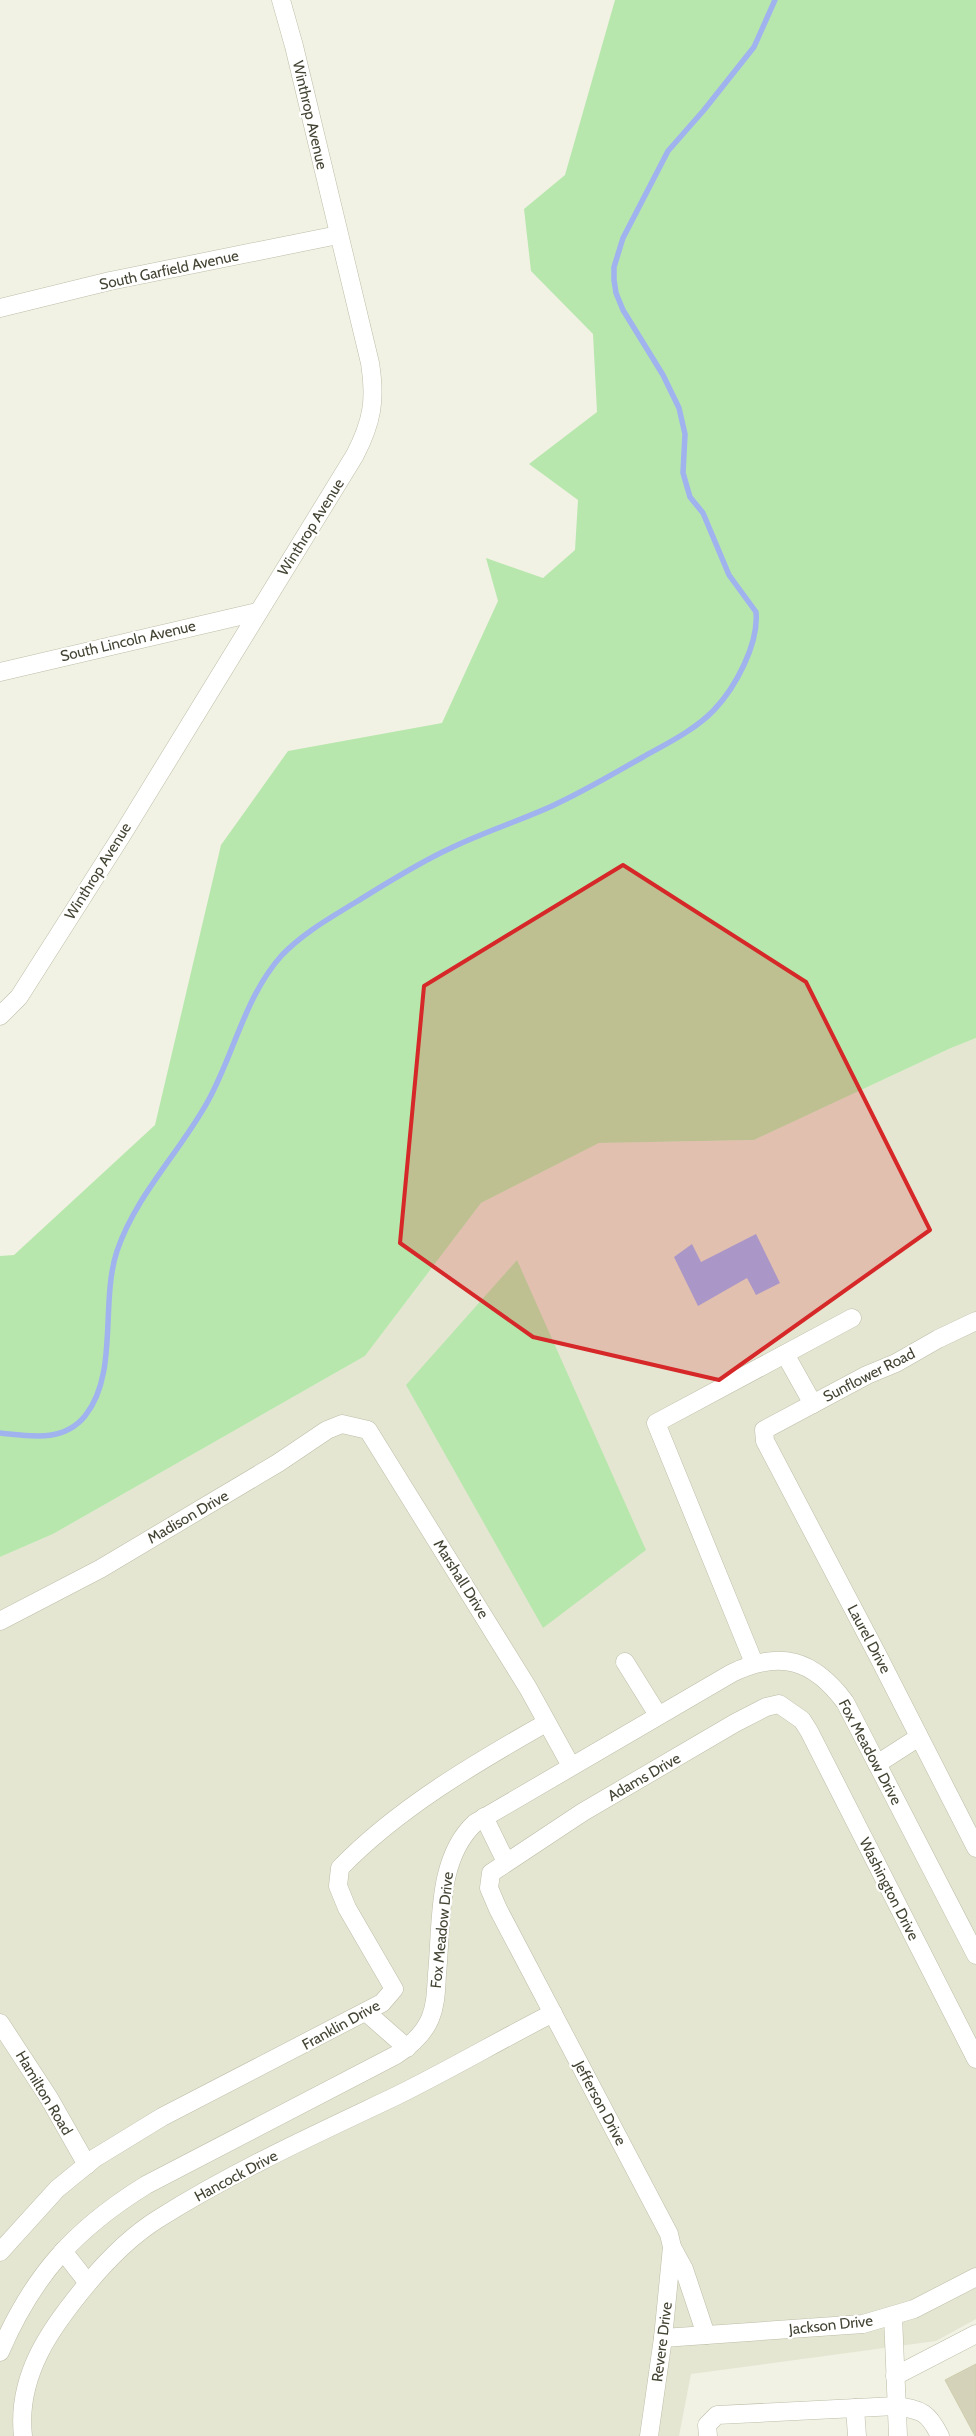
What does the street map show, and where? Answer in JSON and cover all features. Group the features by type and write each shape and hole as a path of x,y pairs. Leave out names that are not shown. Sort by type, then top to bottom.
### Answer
{"street":[{"name":"Winthrop Avenue","path":"0,1016 19,997 122,834 354,455 371,419 374,399 371,372 294,46 281,0"},
{"name":"South Garfield Avenue","path":"0,308 110,281 338,234"},
{"name":"South Lincoln Avenue","path":"0,672 257,612"},
{"path":"754,1662 656,1423 852,1318"},
{"name":"Sunflower Road","path":"764,1430 976,1321"},
{"path":"785,1354 813,1404"},
{"name":"Madison Drive","path":"0,1621 100,1569 278,1463 327,1430 342,1424 368,1430 373,1436"},
{"name":"Laurel Drive","path":"764,1430 765,1441 976,1848"},
{"name":"Marshall Drive","path":"373,1436 528,1688 546,1723"},
{"name":"Fox Meadow Drive","path":"0,2352 32,2290 63,2251 108,2210 146,2185 406,2048 424,2029 433,2008 449,1861 461,1839 484,1817 658,1715 754,1662 780,1660 800,1665 829,1684 845,1702 976,1955"},
{"path":"625,1662 658,1715"},
{"name":"Adams Drive","path":"491,1873 583,1812 766,1707 779,1704 802,1720"},
{"name":"Washington Drive","path":"802,1720 976,2059"},
{"path":"546,1723 571,1766"},
{"name":"Franklin Drive","path":"0,2252 57,2189 87,2165 139,2130 382,2004 394,1990 347,1908 338,1886 340,1868 384,1828 437,1790 546,1723"},
{"path":"878,1764 919,1737"},
{"path":"484,1817 506,1862"},
{"name":"Jefferson Drive","path":"491,1873 490,1888 498,1909 669,2234 672,2248 684,2269 706,2335"},
{"path":"366,2012 406,2048"},
{"name":"Hancock Drive","path":"23,2436 23,2401 37,2356 60,2316 117,2250 137,2234 203,2192 269,2157 411,2088 552,2013"},
{"name":"Hamilton Road","path":"0,2023 49,2098 87,2165"},
{"name":"Revere Drive","path":"649,2436 664,2338 672,2248"},
{"path":"63,2251 88,2283"},
{"name":"Jackson Drive","path":"664,2338 845,2326 914,2310 976,2277"},
{"path":"893,2316 898,2436"},
{"path":"895,2376 976,2334"},
{"path":"708,2436 707,2426 717,2415 896,2406 922,2412 932,2419 940,2436"},
{"path":"855,2408 857,2436"}],"highlighted area":[{"path":"623,865 806,982 930,1230 719,1380 533,1337 400,1243 424,986"}],"shaded area":[{"path":"976,1038 976,2319 936,2341 691,2374 679,2436 0,2436 0,1557 53,1534 365,1356 481,1203 599,1143 754,1140"}],"green space":[{"path":"615,0 976,0 976,1038 754,1140 599,1143 481,1203 365,1356 53,1534 0,1557 0,1256 14,1255 155,1125 221,845 288,751 442,723 498,601 486,558 543,578 575,550 578,500 529,464 597,412 593,334 531,271 524,209 565,175"},
{"path":"517,1260 646,1550 543,1628 406,1385"}],"water":[{"path":"756,1234 780,1283 756,1295 747,1278 698,1306 674,1257 692,1244 701,1262"}],"building":[{"path":"976,2364 976,2436 975,2436 945,2380"}],"waterway":[{"path":"0,1433 46,1436 67,1430 76,1425 85,1416 95,1399 102,1380 106,1359 112,1271 125,1231 147,1192 208,1101 258,988 282,955 317,926 415,867 463,842 564,801 680,736 714,710 737,678 754,638 756,612 729,575 703,513 690,497 683,473 685,434 679,408 663,375 623,310 616,293 614,267 623,238 668,151 704,110 754,47 775,0"}]}
